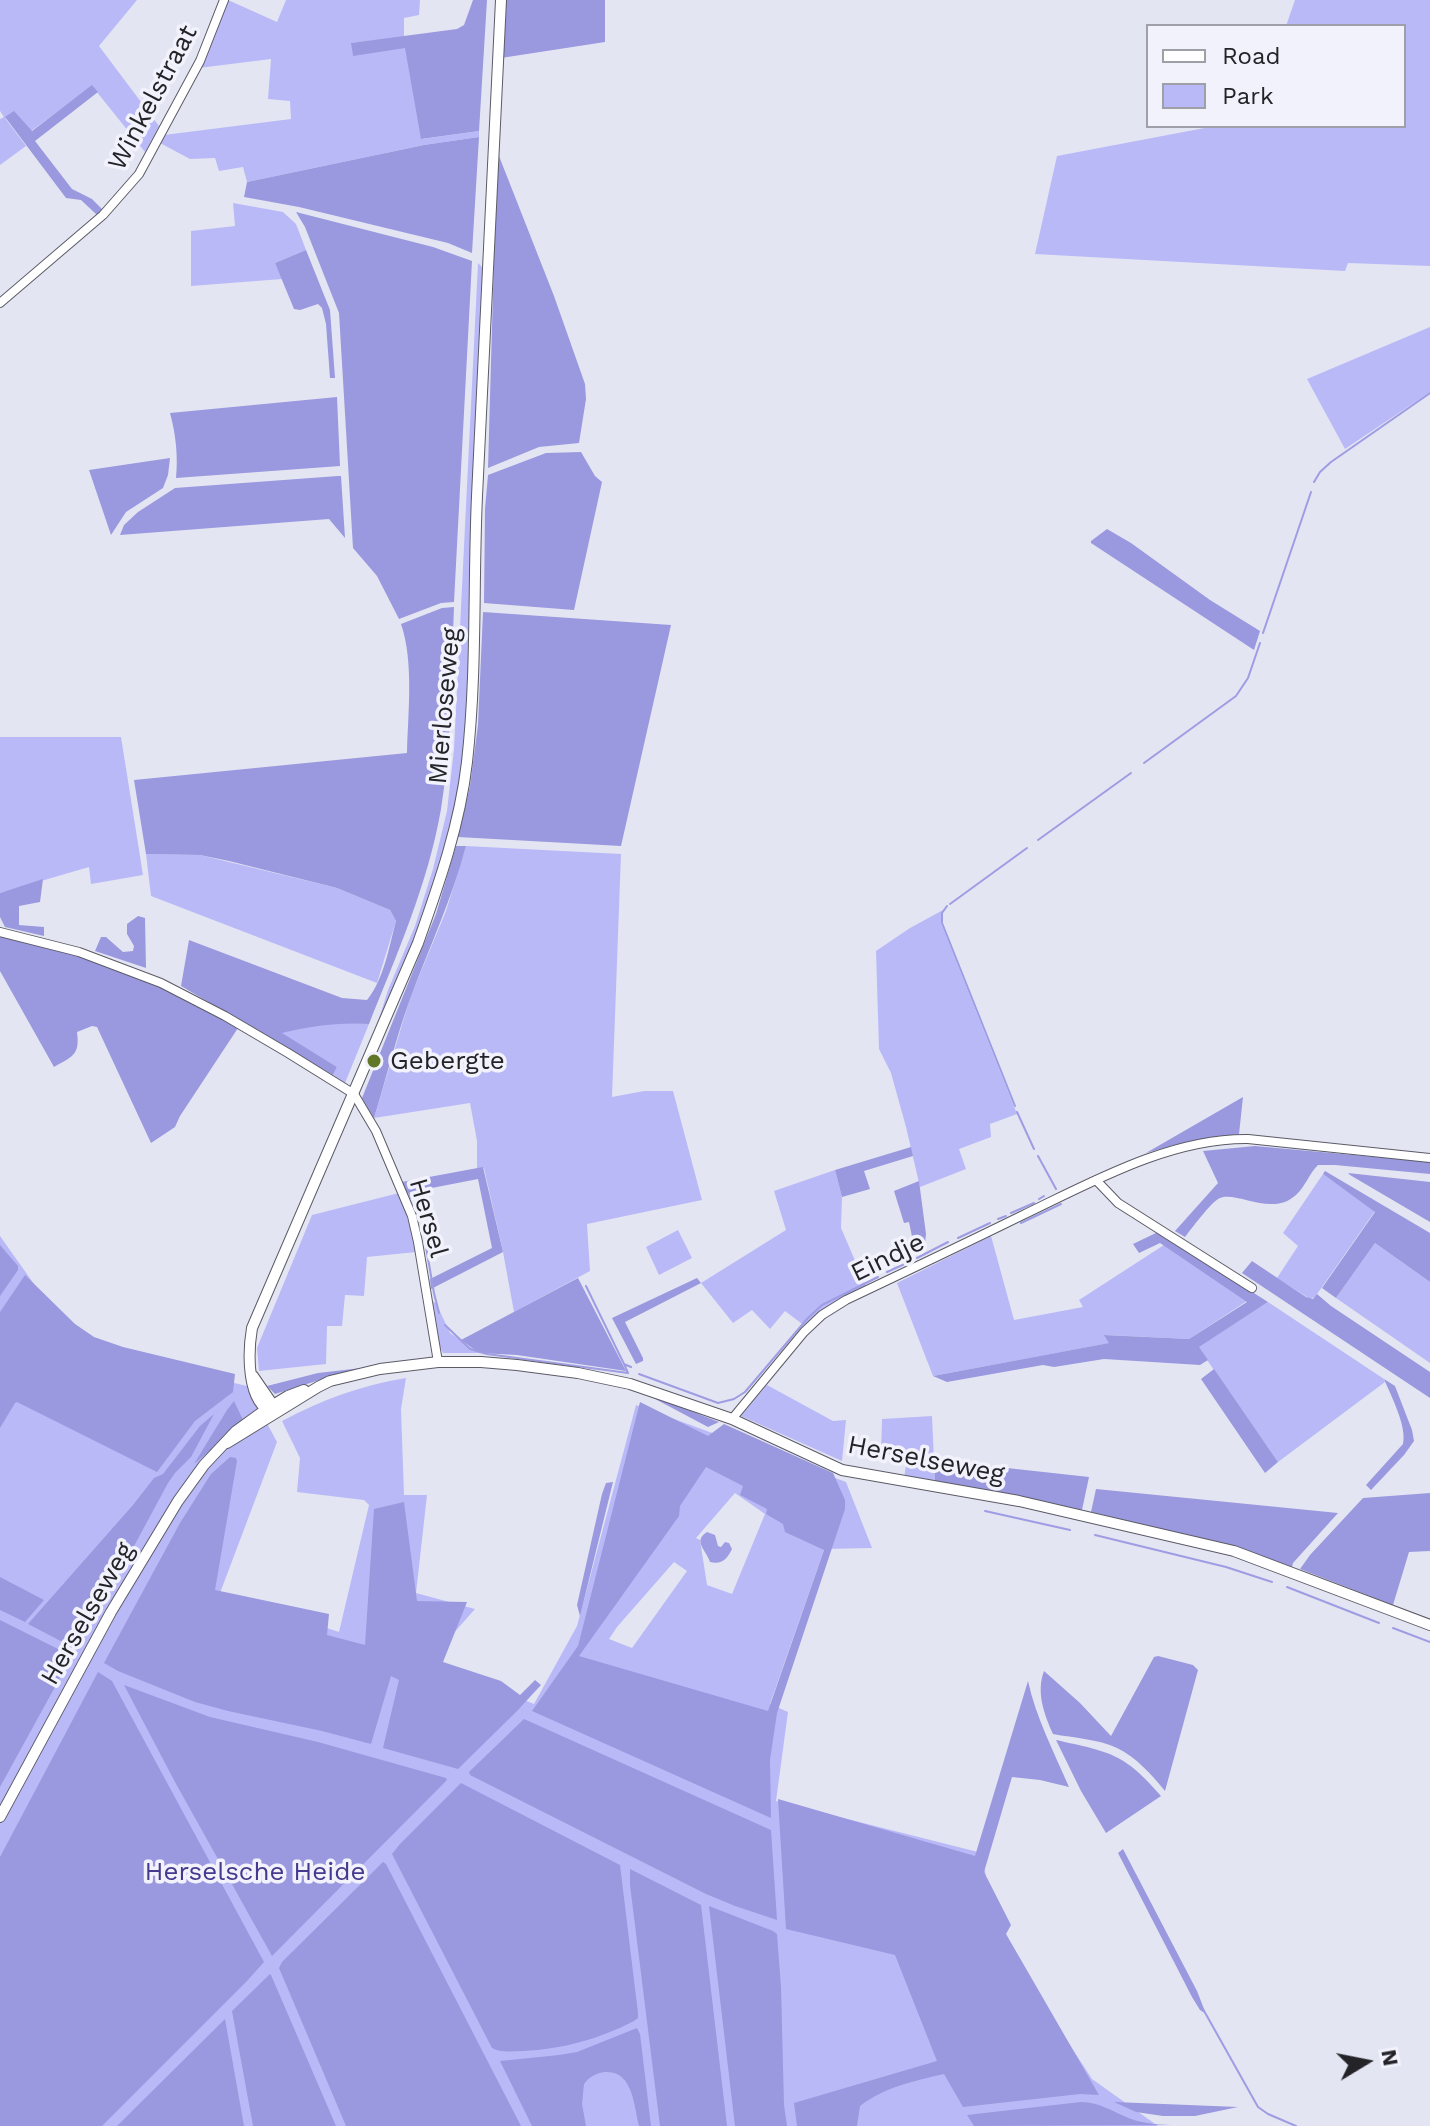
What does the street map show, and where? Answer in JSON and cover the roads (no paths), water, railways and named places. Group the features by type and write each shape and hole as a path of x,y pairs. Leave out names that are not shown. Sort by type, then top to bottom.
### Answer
{"street":[{"name":"Winkelstraat","path":"0,303 103,215 139,174 200,61 224,0"},
{"name":"Mierloseweg","path":"270,1409 253,1387 249,1347 252,1328 418,943 453,836 467,764 501,0"},
{"path":"0,932 79,952 161,983 276,1045 354,1094"},
{"name":"Hersel","path":"354,1094 376,1131 412,1216 438,1362"},
{"name":"Eindje","path":"732,1419 804,1332 822,1315 846,1300 1096,1180 1165,1152 1242,1139 1430,1158"},
{"path":"1096,1180 1118,1203 1252,1288"},
{"name":"Herselseweg","path":"0,1817 111,1612 178,1501 204,1465 236,1431 270,1409 340,1378 380,1369 438,1362 505,1364 578,1373 636,1385 732,1419 842,1470 1019,1501 1234,1551 1430,1625"}],"waterway":[{"path":"1314,482 1331,462 1430,393"},
{"path":"1263,633 1311,492"},
{"path":"1144,763 1236,696 1248,678 1260,643"},
{"path":"1038,840 1131,773"},
{"path":"950,904 1027,848"},
{"path":"947,906 942,913 942,923 1015,1106"},
{"path":"1017,1112 1034,1149"},
{"path":"1038,1156 1056,1189"},
{"path":"405,1183 411,1198"},
{"path":"1039,1199 1044,1196"},
{"path":"1011,1213 1034,1203"},
{"path":"1021,1223 1061,1204"},
{"path":"998,1219 1006,1216"},
{"path":"958,1238 990,1223"},
{"path":"425,1241 439,1313"},
{"path":"917,1258 948,1242"},
{"path":"887,1272 909,1262"},
{"path":"639,1374 718,1403 734,1399 745,1392 822,1305 878,1277"},
{"path":"586,1286 624,1364"},
{"path":"445,1325 470,1349 487,1354 628,1373 624,1364 631,1367"},
{"path":"985,1511 1070,1530"},
{"path":"1095,1535 1226,1567 1272,1582"},
{"path":"1287,1587 1379,1623"},
{"path":"1393,1628 1430,1642"},
{"path":"1203,2009 1258,2107 1296,2126"}],"place":[{"name":"Gebergte","path":"374,1061"}],"park label":[{"name":"Herselsche Heide","path":"255,1872"}]}
